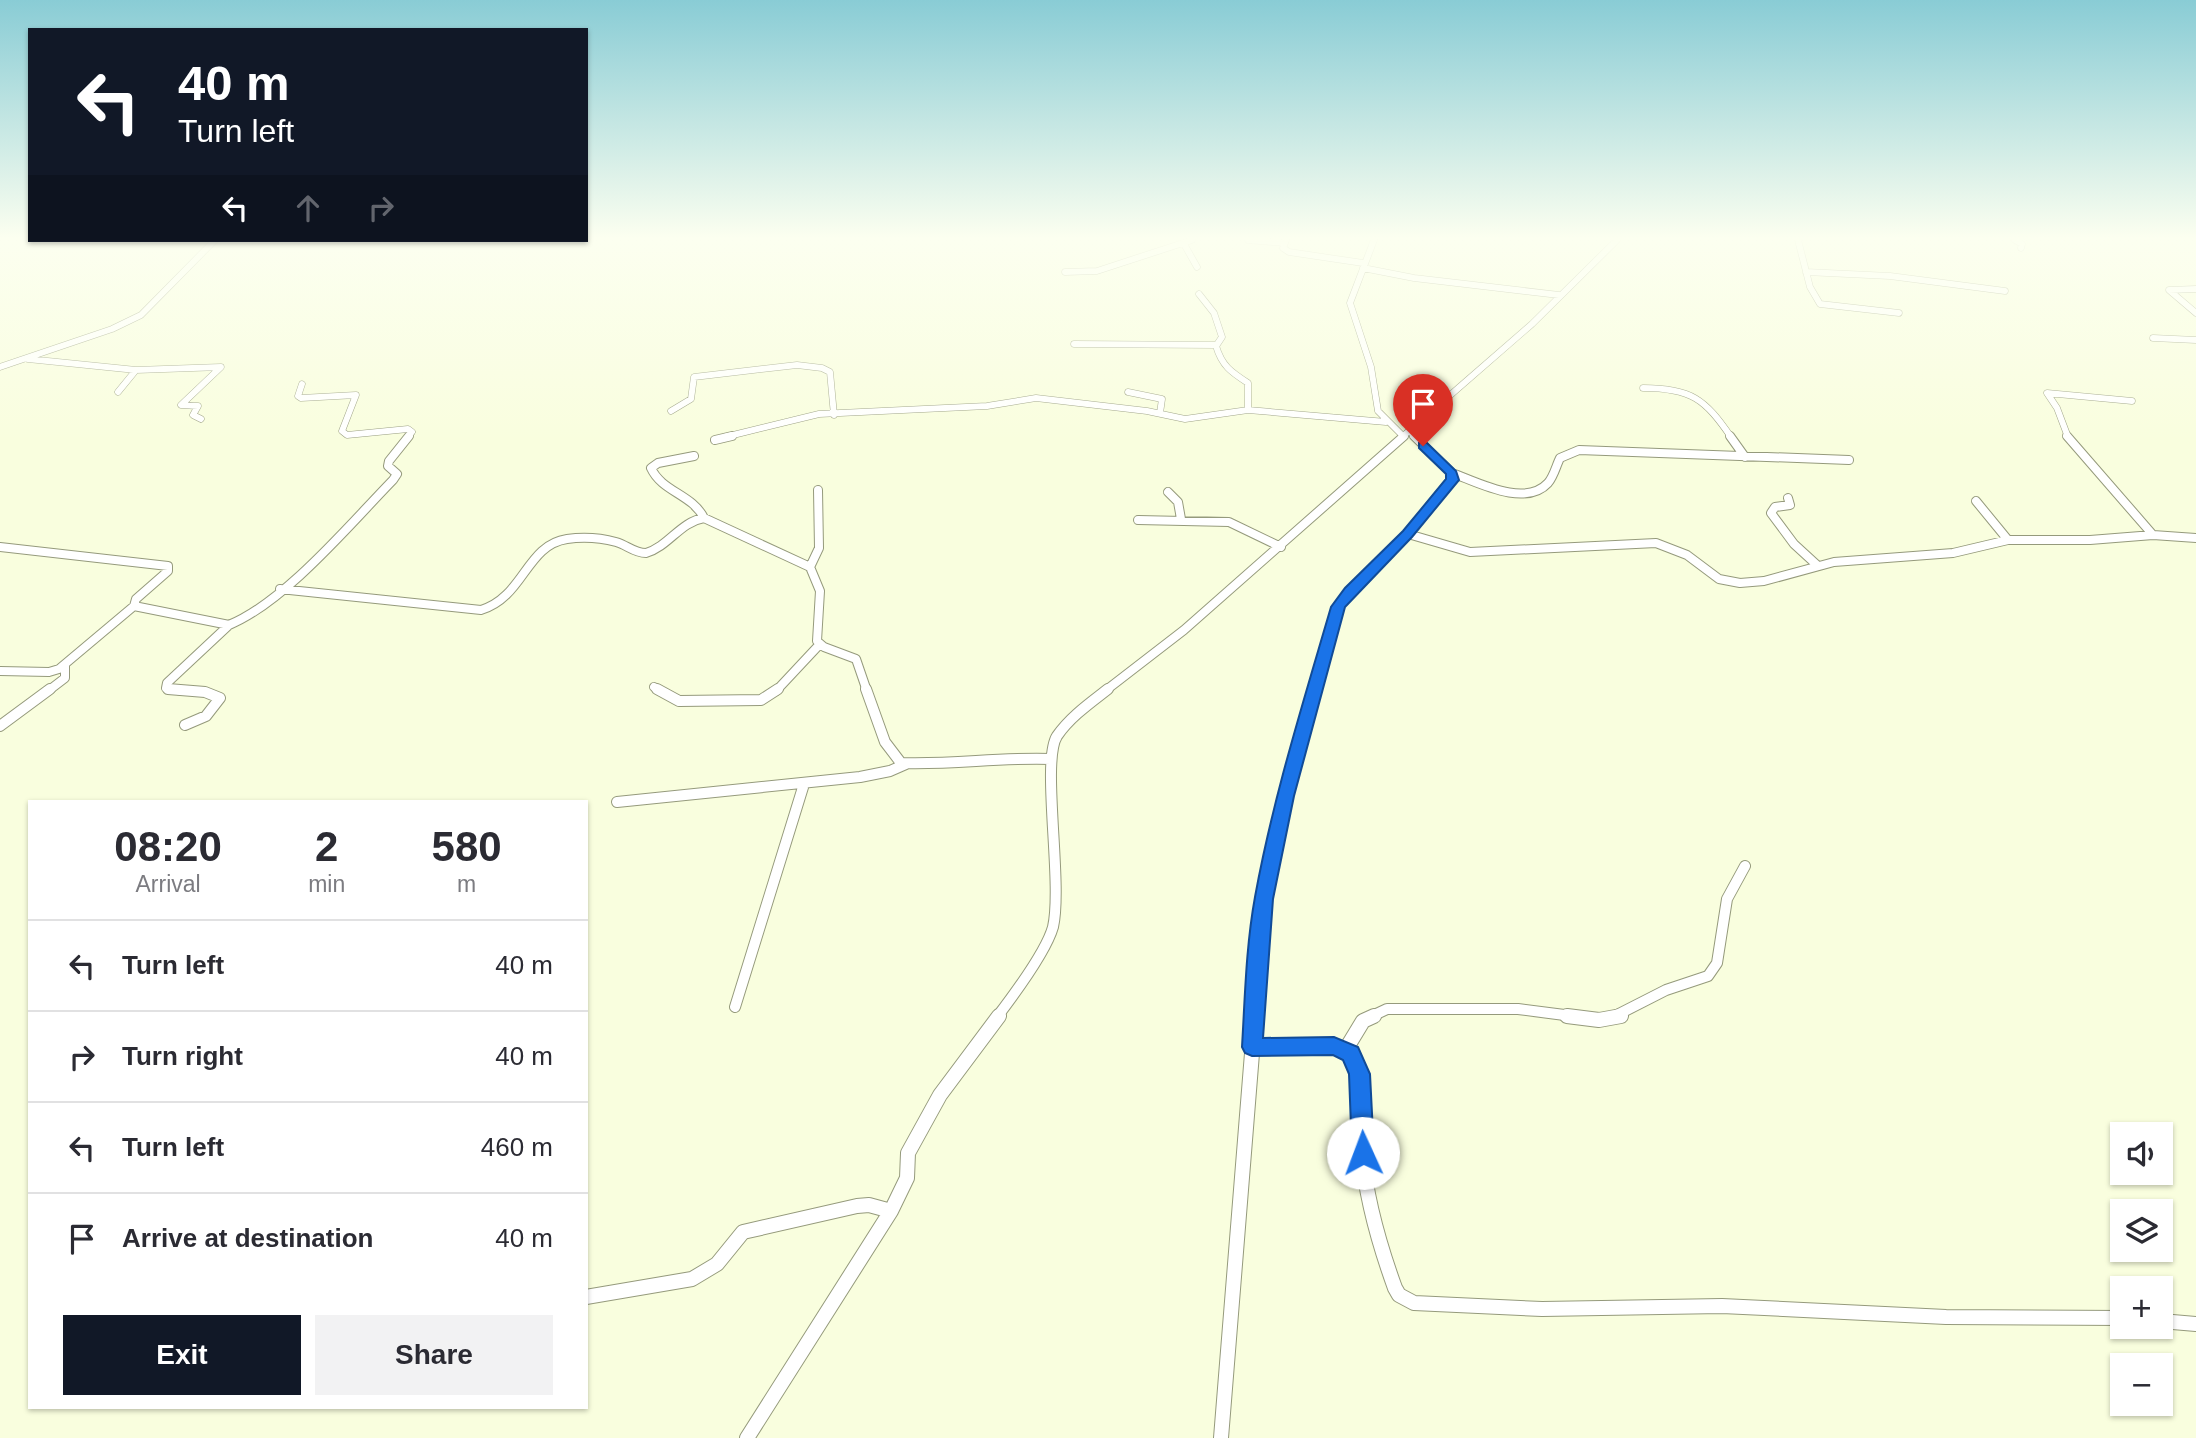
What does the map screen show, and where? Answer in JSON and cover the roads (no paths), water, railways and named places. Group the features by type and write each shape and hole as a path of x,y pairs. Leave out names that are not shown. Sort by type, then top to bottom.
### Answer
{"street":[{"path":"0,367 119,326 141,315 149,307"},
{"path":"1208,307 1219,322 1222,337 1216,345"},
{"path":"1351,307 1371,367 1375,404 1386,422"},
{"path":"747,1438 891,1211 907,1178 908,1153 940,1095 1018,988 1052,930 1058,874 1051,759 1056,738 1083,708 1184,630 1532,324 1548,307"},
{"path":"1847,307 1899,313"},
{"path":"2153,338 2196,340"},
{"path":"1074,344 1216,345"},
{"path":"1216,345 1228,373 1248,383 1248,410"},
{"path":"23,359 136,370 221,367 181,405 198,406 193,415 201,419"},
{"path":"671,411 691,399 694,390 692,378 697,376 755,368 811,366 829,370 834,415"},
{"path":"118,392 135,376 136,370"},
{"path":"134,606 229,625 240,623 280,589 393,480 397,474 388,466 389,461 412,432 408,429 347,435 342,431 356,395 301,398 298,396 302,384"},
{"path":"1643,388 1672,389 1692,395 1713,414 1745,457"},
{"path":"1128,391 1162,399 1160,413"},
{"path":"2132,401 2047,393 2057,408 2066,435 2153,535"},
{"path":"715,440 802,417 987,406 1036,398 1160,413 1193,420 1248,410 1386,422 1406,433 1452,473 1521,493 1544,487 1553,477 1560,458 1575,450 1849,460"},
{"path":"694,456 658,463 651,468 653,477 695,506 704,518 810,566 820,592 817,637 820,644 856,659 885,742 893,757 905,764 946,765 1005,757 1051,759"},
{"path":"1221,1438 1264,899 1285,796 1334,619 1344,597 1408,534 1449,485 1452,473"},
{"path":"810,566 814,564 819,548 818,490"},
{"path":"1168,492 1178,502 1181,520"},
{"path":"1788,498 1790,505 1773,508 1771,513 1794,544 1818,566"},
{"path":"1976,501 2008,540"},
{"path":"280,589 481,610 505,603 542,551 554,542 614,541 635,552 646,553 656,549 689,521 704,518"},
{"path":"1138,520 1237,524 1280,547"},
{"path":"1408,534 1470,552 1656,543 1678,550 1719,579 1732,583 1764,581 1834,562 1953,553 2008,540 2090,540 2153,535 2196,538"},
{"path":"0,547 170,567 136,598 134,606 65,666 48,672 0,671"},
{"path":"184,725 202,720 218,704 220,698 205,692 171,690 166,688 167,684 229,625"},
{"path":"654,687 679,701 761,700 771,696 820,644"},
{"path":"0,726 65,678 65,666"},
{"path":"617,802 664,794 883,775 902,769 905,764"},
{"path":"735,1007 804,783"},
{"path":"1346,1049 1363,1021 1387,1009 1518,1009 1599,1020 1619,1016 1666,990 1701,980 1709,976 1717,963 1727,899 1745,866"},
{"path":"1252,1047 1334,1046 1346,1049 1353,1058 1359,1074 1363,1153 1378,1235 1395,1288 1406,1301 1467,1307 1722,1306 1946,1317 2110,1318"},
{"path":"589,1294 692,1279 716,1264 743,1232 857,1206 869,1205 891,1211"},
{"path":"2173,1322 2196,1324"}]}
